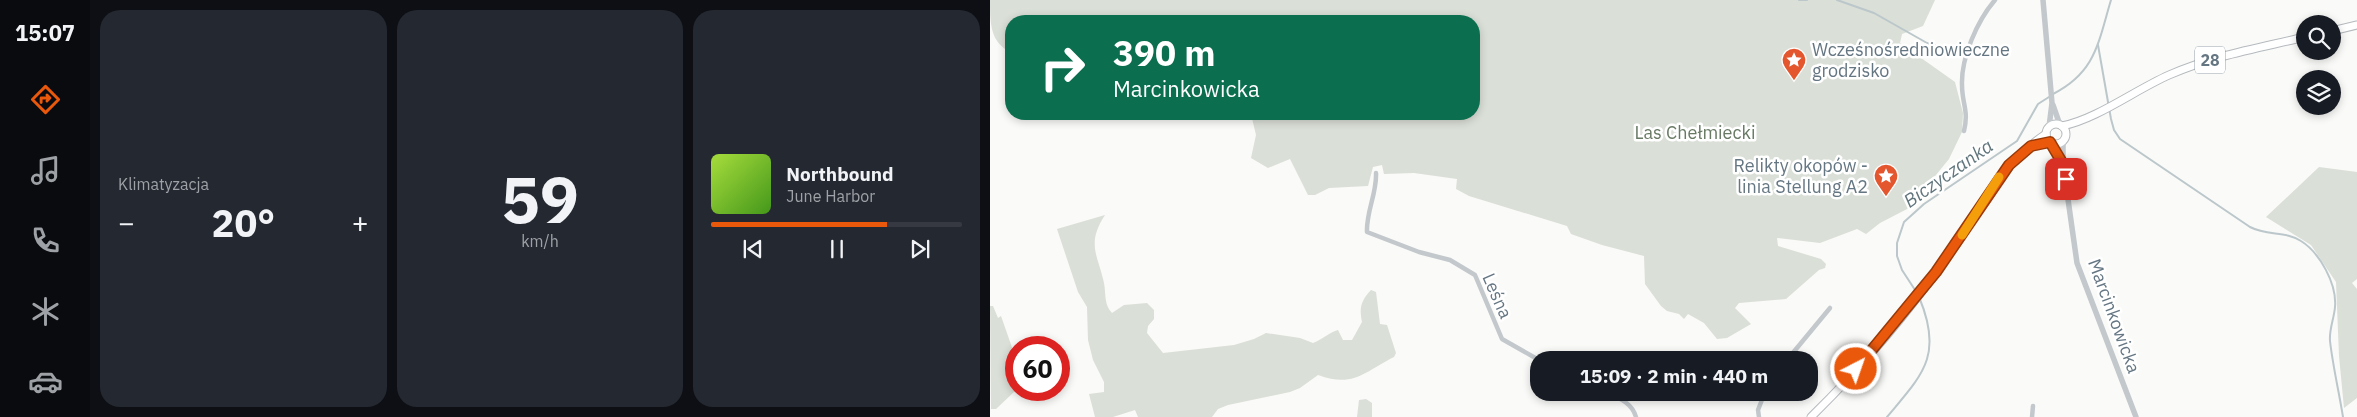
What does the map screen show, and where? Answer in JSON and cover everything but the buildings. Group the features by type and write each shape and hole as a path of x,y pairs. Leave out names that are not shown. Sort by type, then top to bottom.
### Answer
{"main road":[{"path":"2341,29 2357,25"},
{"name":"28","path":"1811,417 1926,286 2001,174 2018,156 2048,131 2085,118 2186,68 2296,40"},
{"name":"28","path":"2031,146 2051,142 2059,144 2085,118"},
{"path":"2061,125 2065,138"},
{"path":"2048,131 2051,142"}],"street":[{"path":"1964,131 1967,109 1962,91 1962,79 1966,58 1978,28 1995,0"},
{"path":"2043,0 2052,103 2061,125"},
{"path":"2048,131 2052,103"},
{"name":"Marcinkowicka","path":"2065,138 2063,164 2077,263 2136,417"},
{"name":"Marcinkowicka","path":"2051,142 2063,164"},
{"name":"Leśna","path":"1376,173 1376,183 1368,216 1367,232 1386,241 1450,260 1475,274 1502,338 1530,355"},
{"path":"1794,351 1830,308"},
{"path":"1624,401 1634,410 1636,417"},
{"path":"1759,417 1758,410 1762,401"},
{"path":"2032,417 2033,406"}],"green space":[{"name":"Las Chełmiecki","path":"990,0 1935,0 1923,26 1902,34 1900,43 1955,82 1963,113 1962,132 1949,159 1909,208 1880,223 1866,234 1857,229 1820,243 1777,238 1778,246 1821,259 1826,264 1825,268 1819,270 1786,299 1739,303 1735,308 1751,324 1727,338 1717,339 1704,323 1688,314 1684,319 1679,314 1667,311 1661,306 1645,284 1644,256 1602,245 1571,234 1567,226 1469,196 1456,189 1457,179 1414,173 1384,174 1382,165 1373,167 1368,186 1329,188 1315,195 1308,195 1290,159 1268,168 1251,158 1256,135 1252,120 1480,120 1480,15 1005,15 1005,49 995,38 990,17"},
{"path":"2319,167 2357,172 2357,279 2352,283 2357,289 2357,398 2344,408 2339,356 2336,282 2311,245 2266,217"},
{"path":"1105,215 1096,234 1095,249 1109,310 1112,313 1124,305 1147,303 1154,310 1154,319 1148,326 1147,333 1163,353 1234,345 1266,333 1300,338 1313,343 1338,330 1343,340 1352,340 1362,322 1362,304 1371,290 1376,292 1380,324 1387,325 1396,353 1394,357 1366,373 1350,379 1330,379 1318,375 1300,388 1290,392 1228,405 1218,409 1212,417 1138,417 1135,410 1113,417 1095,417 1089,394 1104,392 1104,382 1093,360 1088,340 1087,307 1078,292 1057,229"},
{"path":"990,306 993,306 998,318 1001,316 1008,336 1005,336 1005,400 996,409 991,409"},
{"path":"1366,399 1372,403 1372,417 1357,417 1359,400"}],"waterway":[{"path":"1799,0 1807,0"},
{"path":"1837,0 1874,13 1927,43 1964,55"},
{"name":"Biczyczanka","path":"2053,94 2078,76 2087,66 2098,43 2111,0"},
{"path":"2098,45 2111,119 2114,130 2120,139 2250,227 2263,232 2295,238 2308,246 2321,261 2330,279 2335,298 2330,341 2343,417"},
{"name":"Biczyczanka","path":"1917,293 1902,270 1897,256 1897,243 1904,222 1924,204 2017,141 2038,104 2049,97"},
{"name":"Biczyczanka","path":"1887,417 1910,389 1926,363 1929,350 1929,335 1926,317 1919,297"}],"slow traffic":[{"path":"1962,235 1999,177"}],"place":[{"name":"Wcześnośredniowieczne grodzisko","path":"1794,81"},
{"name":"Relikty okopów - linia Stellung A2","path":"1886,197"}],"route":[{"path":"1856,369 1926,286 1947,258 2001,174 2018,156 2031,146 2050,142 2063,164 2066,179"}]}
